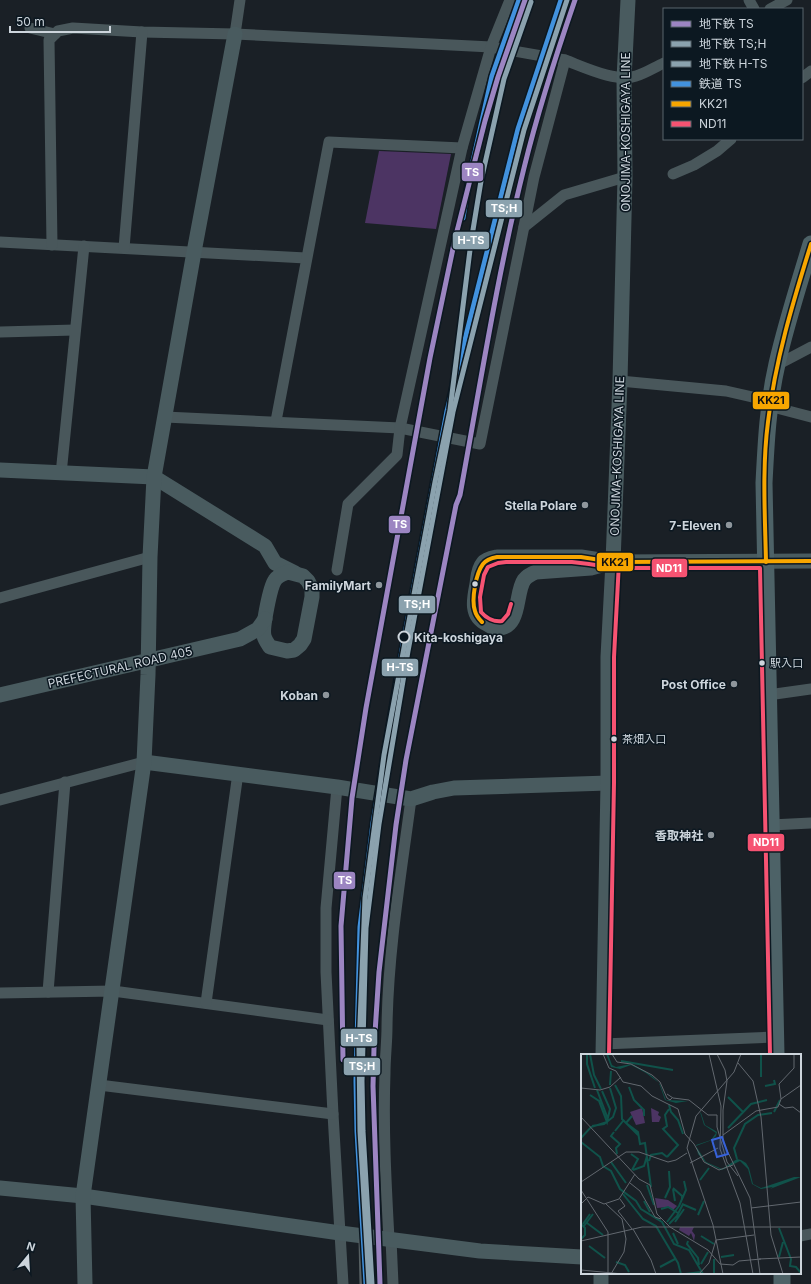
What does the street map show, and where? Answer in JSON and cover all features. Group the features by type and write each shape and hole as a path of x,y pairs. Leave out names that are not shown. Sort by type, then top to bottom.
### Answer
{"main road":[{"path":"776,1054 764,483 770,403 776,366 811,244"}],"street":[{"path":"85,1284 83,1196 144,762 154,477 240,0"},
{"path":"337,570 348,504 397,455 400,428 462,148 491,47 510,0"},
{"name":"ONOJIMA-KOSHIGAYA LINE","path":"603,1050 608,783 608,657 614,562 620,381 625,177 624,78 628,0"},
{"path":"772,8 787,0"},
{"path":"30,28 54,32 73,28 142,32 235,34 491,47 565,60 611,77 624,78 635,76 663,63"},
{"path":"52,245 48,40 54,32"},
{"path":"124,248 142,32"},
{"path":"165,417 400,428 480,444 534,177 565,60"},
{"path":"803,77 811,71"},
{"path":"673,174 694,165 717,151 730,140"},
{"path":"276,421 329,142 462,148"},
{"path":"524,226 564,195 625,177"},
{"path":"0,242 306,258"},
{"path":"61,474 84,246"},
{"path":"0,332 75,330"},
{"path":"776,366 811,347"},
{"path":"620,381 726,391 770,403 811,417"},
{"path":"0,470 61,474 154,477 265,546 274,563 272,585 263,628 264,636 270,647"},
{"path":"0,598 150,557"},
{"path":"614,562 591,568 536,572 529,575 520,588 513,619 507,626 499,628 491,626 482,622 476,615 474,599 479,572 483,564 489,559 496,557 581,557 614,562 811,562"},
{"path":"274,563 295,574"},
{"path":"240,639 287,651 294,650 304,639 312,597 312,589 308,581 303,576 288,572 281,574 272,585"},
{"name":"PREFECTURAL ROAD 405","path":"0,695 240,639 258,630 265,619"},
{"path":"768,695 811,690"},
{"path":"0,800 144,762 337,787 411,799 433,792 454,788 608,783"},
{"path":"206,1003 238,774"},
{"path":"48,992 65,782"},
{"path":"337,787 326,908 326,972 344,1284"},
{"path":"393,1284 386,1176 384,1113 387,1021 390,968 397,901 411,799"},
{"path":"771,825 811,823"},
{"path":"0,993 113,991 328,1020"},
{"path":"603,1050 775,1037"},
{"path":"99,1085 333,1114"},
{"path":"0,1188 83,1196 340,1233 480,1250 581,1258"},
{"path":"801,1236 811,1234"}],"shaded area":[{"path":"379,151 451,154 436,229 365,223"}],"railway":[{"path":"369,1235 374,1284"},
{"path":"360,1240 361,1284"}],"metro line":[{"name":"TS","path":"343,1060 341,926 352,798 366,708 430,358 455,239 485,121 498,77 525,0"},
{"name":"TS;H","path":"372,1284 363,1131 362,1081 366,928 379,824 408,651 453,412 524,130 567,0"},
{"name":"TS","path":"380,1284 373,1086 374,1048 379,972 396,825 406,760 456,505 460,495 505,249 535,125 575,0"},
{"name":"H-TS","path":"369,1284 360,1131 359,1048 365,898 384,755 435,482 450,410 471,242 481,181 504,79 531,2"}],"rail line":[{"name":"TS","path":"463,218 469,179 492,76 519,0"},
{"name":"TS","path":"366,1284 357,1131 356,1081 360,927 373,823 402,650 447,411 518,129 561,0"}],"transit line":[{"name":"KK21","path":"766,562 764,474 766,439 771,399 785,332 811,244"},
{"name":"KK21","path":"482,622 476,614 474,606 476,580 480,568 484,563 489,559 497,557 581,557 613,562 811,561"},
{"name":"ND11","path":"511,604 508,614 502,621 490,619 481,612 480,597 484,575 488,567 506,562 572,562 614,568 760,568 770,1054"},
{"name":"ND11","path":"609,1054 614,783 614,657 619,562"}],"place":[{"name":"Stella Polare","path":"585,505"},
{"name":"7-Eleven","path":"729,525"},
{"name":"FamilyMart","path":"379,585"},
{"name":"Kita-koshigaya","path":"404,637"},
{"name":"駅入口","path":"762,663"},
{"name":"Post Office","path":"734,684"},
{"name":"Koban","path":"326,695"},
{"name":"茶畑入口","path":"614,739"},
{"name":"香取神社","path":"711,835"}]}
